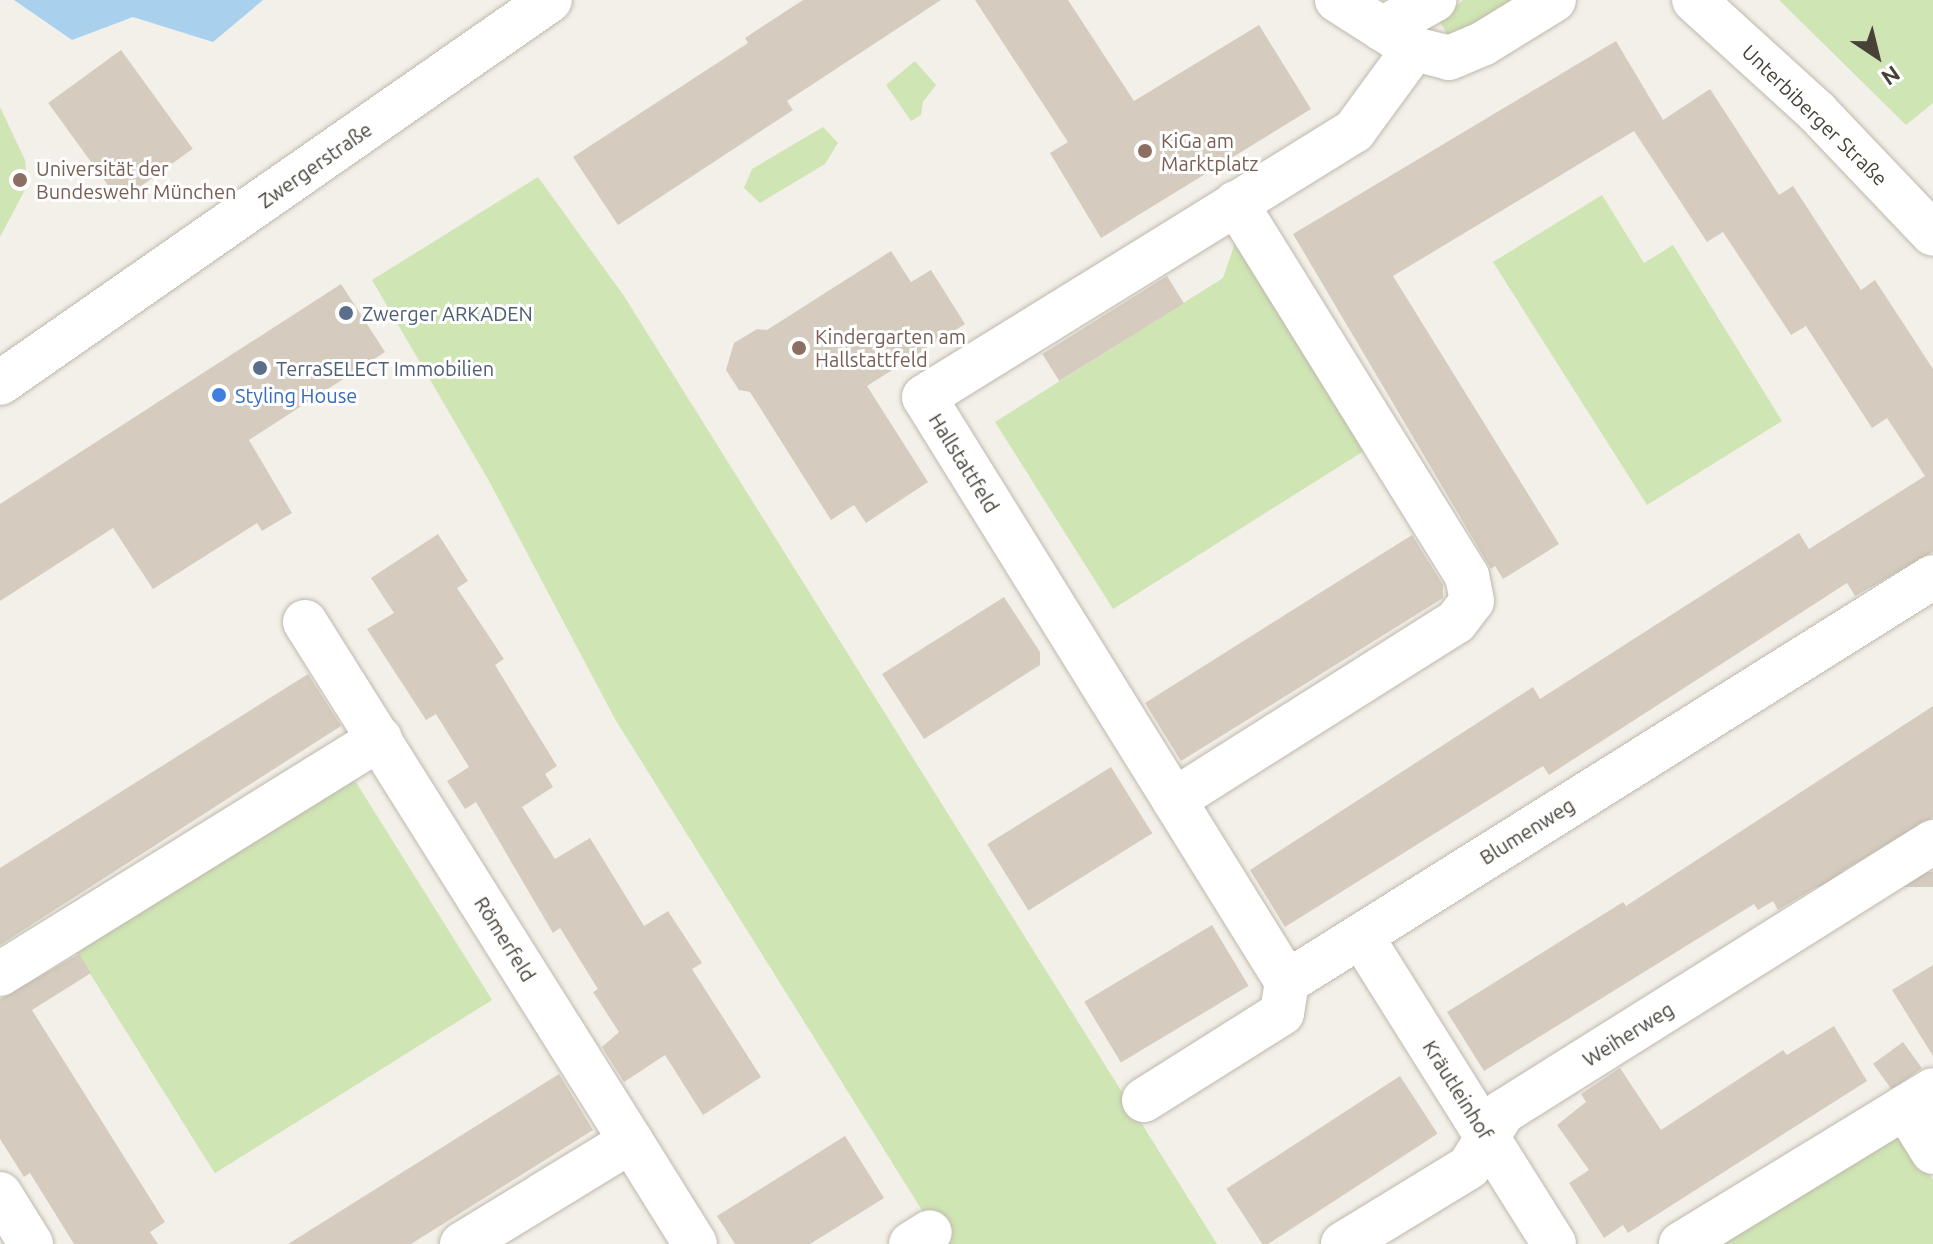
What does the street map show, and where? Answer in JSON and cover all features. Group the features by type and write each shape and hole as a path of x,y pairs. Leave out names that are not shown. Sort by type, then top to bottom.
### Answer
{"street":[{"name":"Zwergerstraße","path":"0,383 550,0"},
{"path":"1337,0 1398,39 1449,58 1484,43 1554,0"},
{"path":"1398,39 1434,0"},
{"name":"Unterbiberger Straße","path":"1694,0 1817,112 1933,234"},
{"name":"Hallstattfeld","path":"1287,982 924,397 1354,131 1398,39"},
{"path":"1174,800 1456,622 1472,601 1467,576 1236,203"},
{"name":"Blumenweg","path":"1287,982 1933,577"},
{"name":"Römerfeld","path":"305,622 695,1244"},
{"path":"0,974 380,738"},
{"name":"Weiherweg","path":"1343,1244 1469,1167 1490,1141 1503,1112 1933,842"},
{"name":"Kräutleinhof","path":"1361,936 1554,1244"},
{"path":"1144,1100 1282,1013 1287,982"},
{"path":"1681,1244 1919,1098 1933,1152"},
{"path":"462,1244 631,1141"},
{"path":"0,1194 31,1244"}],"green space":[{"path":"1463,0 1523,0 1493,20 1448,35 1439,21"},
{"path":"1779,0 1933,0 1933,103 1906,125"},
{"path":"915,61 936,85 923,102 921,115 911,121 886,85"},
{"path":"0,107 25,160 27,186 0,237"},
{"path":"823,127 838,143 825,164 760,203 744,188 752,169"},
{"path":"538,177 624,296 1217,1244 943,1244 615,719 489,481 372,280"},
{"path":"1602,195 1644,263 1673,245 1782,421 1647,505 1493,262"},
{"path":"1236,240 1367,449 1113,609 995,422 1223,278"},
{"path":"349,771 492,1000 215,1173 72,944"},
{"path":"1902,1130 1933,1180 1933,1244 1720,1244"}],"water":[{"path":"14,0 263,0 213,42 133,17 72,40"}],"building":[{"path":"803,0 941,0 787,101 793,110 618,225 573,157 748,43 745,38"},
{"path":"975,0 1068,0 1134,101 1259,25 1311,109 1101,238 1050,153 1068,142"},
{"path":"1616,41 1663,120 1710,89 1779,195 1793,186 1861,290 1875,280 1933,369 1933,552 1855,596 1847,583 1549,775 1543,766 1285,927 1250,870 1533,687 1540,699 1799,533 1809,549 1925,476 1887,418 1872,428 1806,326 1791,335 1723,232 1707,242 1634,131 1393,276 1559,544 1503,579 1495,566 1491,569 1293,234"},
{"path":"121,50 193,149 120,202 48,103"},
{"path":"891,251 911,282 931,270 965,324 867,386 928,482 866,523 854,505 831,520 750,392 739,390 726,370 734,343 757,329 767,330"},
{"path":"1167,276 1184,303 1059,381 1042,354"},
{"path":"341,284 385,352 249,440 292,513 262,531 257,523 153,589 113,528 0,601 0,504"},
{"path":"438,534 468,581 457,588 504,659 495,665 557,766 545,774 553,787 522,807 555,859 590,838 644,926 668,911 702,963 692,969 761,1077 703,1115 665,1055 624,1082 602,1047 619,1032 593,992 598,989 560,928 553,933 476,802 465,809 447,781 469,767 436,714 426,720 367,629 394,613 371,578"},
{"path":"1412,535 1443,585 1443,598 1181,761 1145,703"},
{"path":"1004,597 1040,652 1040,665 924,739 882,674"},
{"path":"308,674 341,726 0,945 0,868"},
{"path":"1933,706 1933,817 1778,910 1773,901 1758,910 1754,904 1484,1071 1447,1012 1623,902 1626,906"},
{"path":"1111,767 1152,833 1029,911 987,844"},
{"path":"1783,872 1933,872 1933,887 1783,887"},
{"path":"1212,925 1249,986 1121,1063 1084,1002"},
{"path":"79,954 91,973 32,1010 165,1222 150,1232 158,1244 74,1244 30,1173 24,1177 0,1139 0,999"},
{"path":"1933,965 1933,1056 1892,990"},
{"path":"1834,1026 1867,1081 1628,1233 1623,1225 1604,1238 1569,1183 1589,1170 1557,1125 1586,1102 1581,1094 1620,1068 1661,1130 1783,1050 1787,1055"},
{"path":"1903,1042 1922,1068 1892,1090 1873,1064"},
{"path":"559,1074 593,1130 411,1244 288,1244"},
{"path":"1400,1076 1438,1134 1268,1244 1262,1244 1226,1189"},
{"path":"845,1136 884,1198 810,1244 735,1244 717,1216"}],"place":[{"name":"KiGa am Marktplatz","path":"1145,151"},
{"name":"Universität der Bundeswehr München","path":"20,180"},
{"name":"Zwerger ARKADEN","path":"346,313"},
{"name":"Kindergarten am Hallstattfeld","path":"799,348"},
{"name":"TerraSELECT Immobilien","path":"260,368"},
{"name":"Styling House","path":"219,395"}]}
